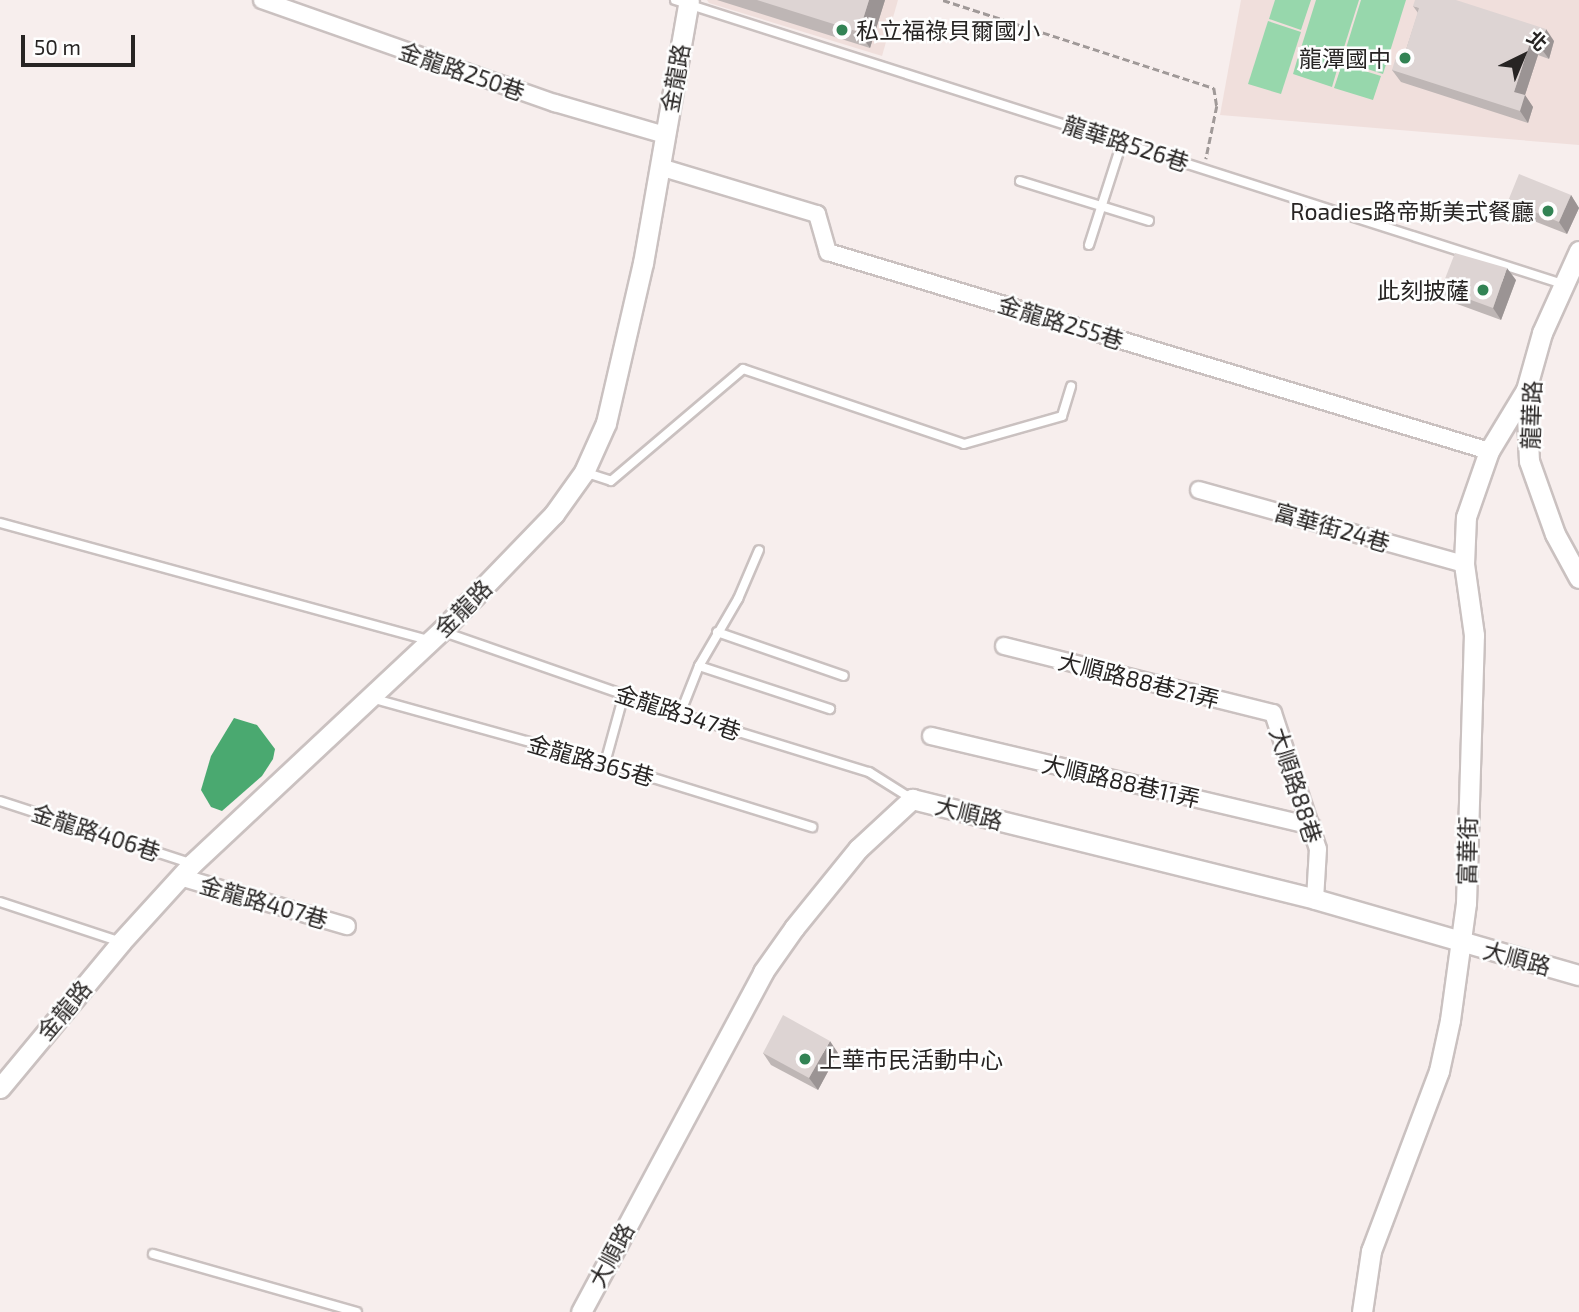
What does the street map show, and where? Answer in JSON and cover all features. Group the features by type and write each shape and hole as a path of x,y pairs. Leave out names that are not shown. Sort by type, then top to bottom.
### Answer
{"street":[{"name":"金龍路250巷","path":"262,0 555,103 665,135"},
{"name":"金龍路","path":"0,1088 121,942 186,870 436,636 554,514 584,472 606,423 643,263 684,1"},
{"name":"金龍路255巷","path":"660,167 817,214 828,252 1489,451"},
{"name":"龍華路","path":"1579,251 1542,333 1526,390 1529,461 1555,534 1579,578"},
{"name":"富華街","path":"1362,1312 1371,1251 1439,1072 1450,1020 1466,903 1473,648 1465,564 1466,517 1477,478 1489,451 1526,390"},
{"name":"富華街24巷","path":"1199,489 1465,564"},
{"name":"大順路88巷21弄","path":"1004,646 1273,713"},
{"name":"大順路88巷","path":"1273,713 1318,849 1315,899"},
{"name":"大順路88巷11弄","path":"931,736 1311,826"},
{"name":"大順路","path":"580,1312 763,972 794,928 858,849 912,799 1315,899 1459,943 1579,975"},
{"name":"金龍路407巷","path":"186,870 347,926"}],"lane":[{"name":"龍華路526巷","path":"684,1 1563,284"},
{"path":"1088,245 1122,142"},
{"path":"1020,181 1149,221"},
{"path":"584,472 611,481 743,369 964,444 1062,416 1071,386"},
{"name":"金龍路347巷","path":"0,523 436,636 869,772 912,799"},
{"path":"680,714 699,666 738,599 759,550"},
{"path":"717,632 844,676"},
{"path":"699,666 830,709"},
{"path":"605,763 624,694"},
{"name":"金龍路365巷","path":"370,698 605,763 811,827"},
{"name":"金龍路406巷","path":"0,801 186,870"},
{"path":"0,902 121,942"},
{"path":"153,1254 357,1312"}],"path":[{"path":"943,0 1214,88 1217,106 1204,169"}],"shaded area":[{"name":"私立福祿貝爾國小","path":"707,0 898,0 882,56 709,3"},
{"name":"龍潭國中","path":"1241,0 1579,0 1579,145 1220,115"},
{"path":"1275,0 1311,0 1301,30 1269,19"},
{"path":"1316,0 1359,0 1340,60 1301,48"},
{"path":"1361,0 1406,0 1383,74 1342,61"},
{"path":"1268,21 1301,32 1281,94 1248,84"},
{"path":"1300,50 1339,63 1332,87 1293,74"},
{"path":"1342,64 1381,76 1373,100 1334,88"},
{"path":"234,718 257,725 275,749 273,759 262,776 222,811 211,807 201,790 211,756"}],"building":[{"path":"757,0 869,0 859,32"},
{"path":"1415,0 1456,0 1546,29 1540,47 1530,43 1514,92 1525,95 1520,111 1392,70 1396,57 1403,59 1419,8 1413,6"},
{"path":"1519,174 1571,195 1559,222 1508,201"},
{"name":"此刻披薩","path":"1455,253 1507,268 1493,308 1441,289"},
{"name":"上華市民活動中心","path":"783,1015 830,1041 809,1078 763,1053"}],"place":[{"name":"私立福祿貝爾國小","path":"842,30"},
{"name":"龍潭國中","path":"1405,58"},
{"name":"Roadies路帝斯美式餐廳","path":"1548,211"},
{"name":"此刻披薩","path":"1483,290"},
{"name":"上華市民活動中心","path":"805,1059"}]}
